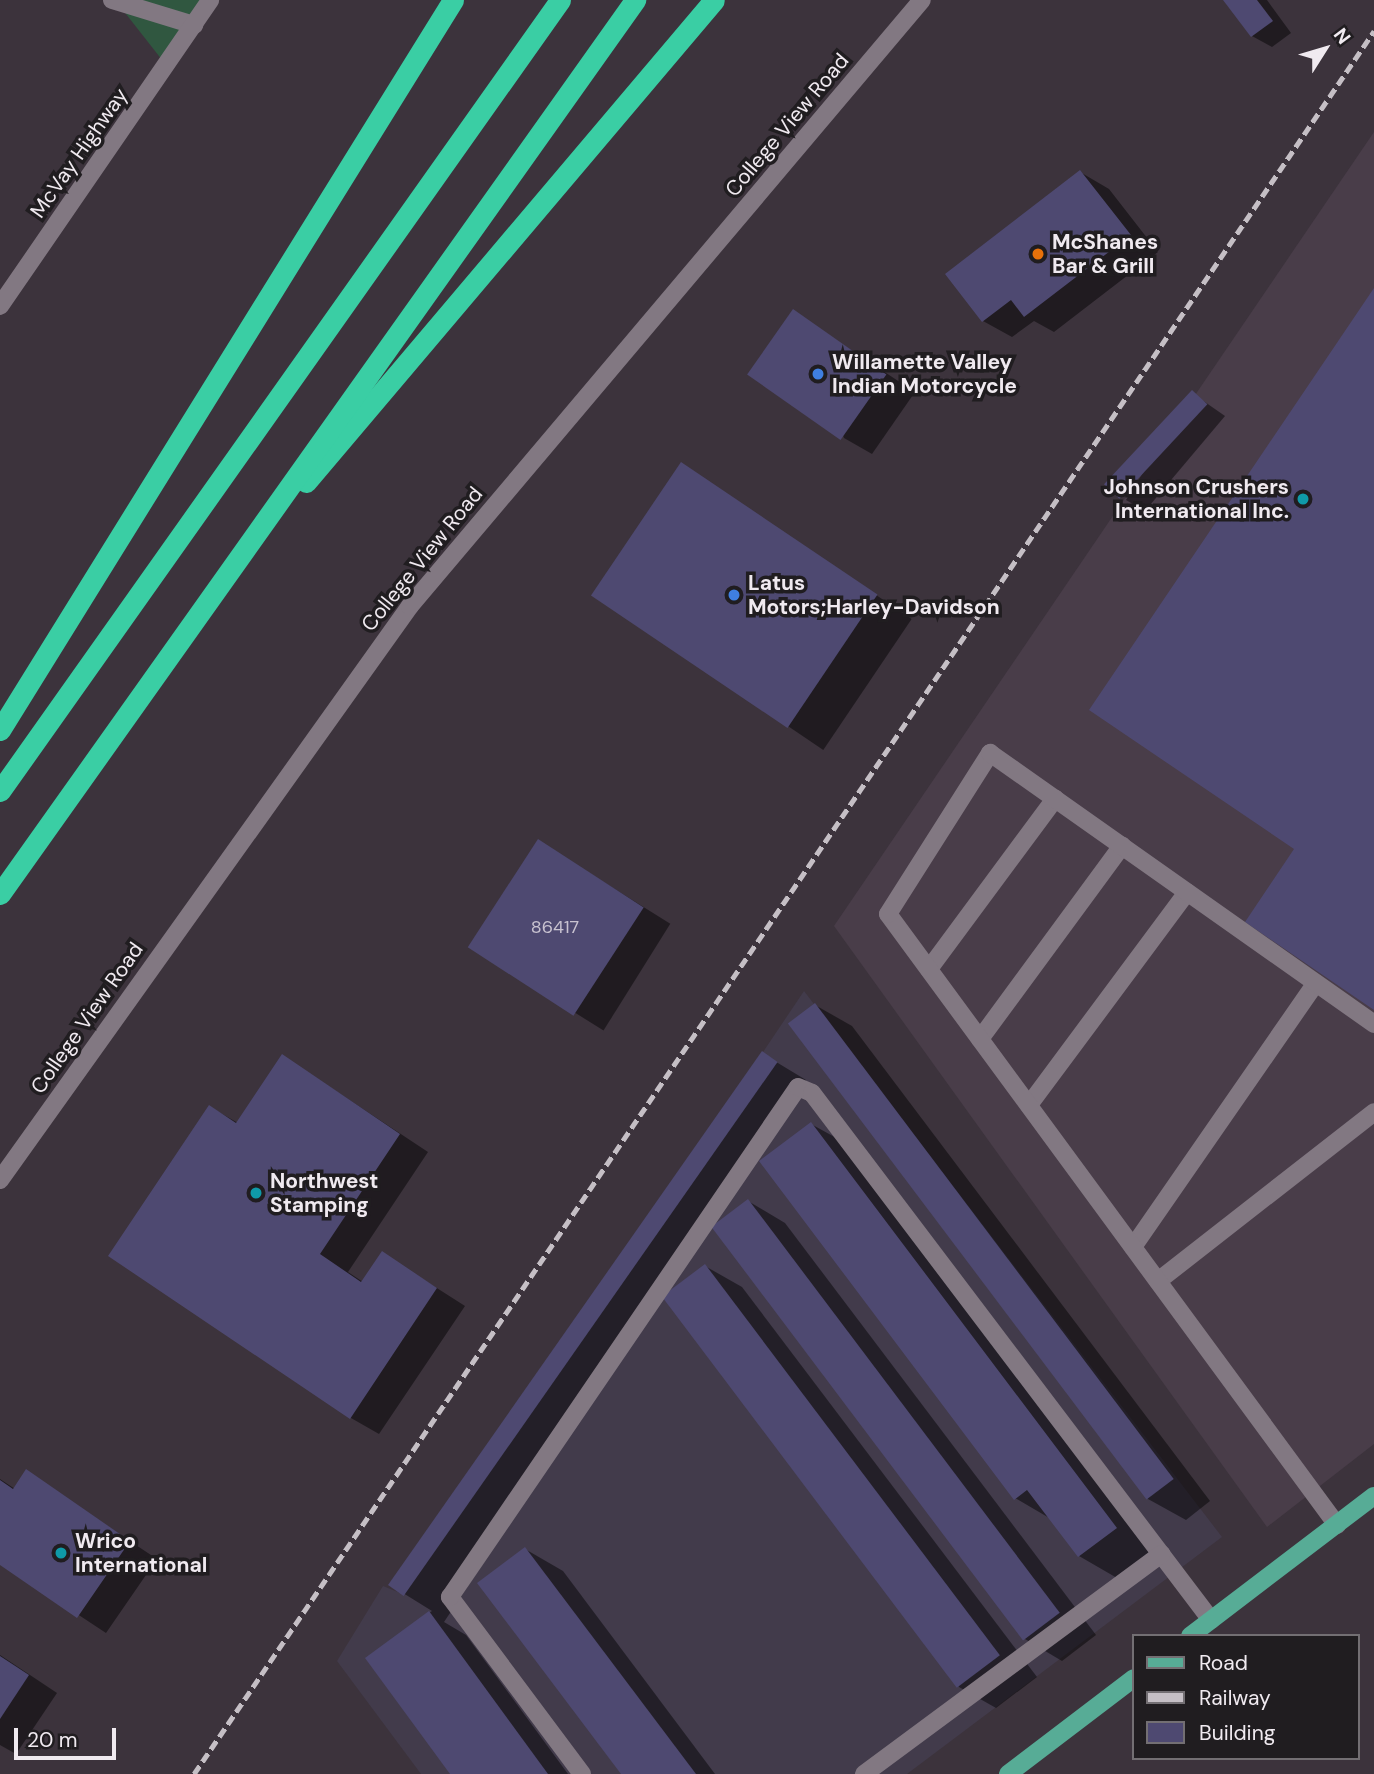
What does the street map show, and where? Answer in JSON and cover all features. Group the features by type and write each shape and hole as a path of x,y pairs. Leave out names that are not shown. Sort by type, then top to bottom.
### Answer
{"highway":[{"path":"0,730 453,0"},
{"path":"0,791 560,0"},
{"path":"0,894 202,604 635,0"},
{"path":"202,604 714,0"}],"main road":[{"path":"1193,1634 1374,1496"},
{"path":"1008,1774 1132,1680"}],"street":[{"path":"112,0 194,25"},
{"name":"McVay Highway","path":"0,306 210,0"},
{"name":"College View Road","path":"0,1180 410,606 922,0"},
{"path":"1337,1525 888,914 990,753 1374,1024"},
{"path":"929,969 1055,799"},
{"path":"980,1039 1122,846"},
{"path":"1029,1105 1187,892"},
{"path":"1133,1247 1316,983"},
{"path":"582,1774 450,1597 798,1087 812,1093 1211,1620"},
{"path":"1158,1281 1374,1112"},
{"path":"864,1774 1161,1554"}],"shaded area":[{"path":"1374,132 1374,1444 1267,1527 834,926"},
{"path":"804,991 1222,1537 907,1774 421,1774 337,1661 383,1586 400,1593"}],"green space":[{"path":"115,0 206,0 166,65"}],"building":[{"path":"1223,0 1257,0 1273,21 1251,37"},
{"name":"McShanes Bar & Grill","path":"1080,170 1131,235 1024,317 1011,300 982,322 945,274"},
{"name":"Johnson Crushers International Inc.","path":"1374,288 1374,1010 1245,922 1294,849 1089,710"},
{"name":"Willamette Valley Indian Motorcycle","path":"793,309 886,374 840,440 747,375"},
{"path":"1192,390 1207,404 1119,499 1104,484"},
{"name":"Latus Motors;Harley-Davidson","path":"681,462 877,595 787,728 591,595"},
{"path":"538,839 644,908 573,1016 468,947"},
{"path":"815,1003 1174,1479 1147,1499 788,1023"},
{"path":"762,1051 778,1062 404,1596 388,1585"},
{"name":"Northwest Stamping","path":"282,1054 400,1134 320,1254 361,1282 382,1251 437,1288 350,1419 108,1256 209,1105 236,1123"},
{"path":"811,1122 1117,1528 1078,1557 1027,1490 1014,1500 759,1161"},
{"path":"748,1199 1060,1613 1023,1640 711,1227"},
{"path":"705,1264 1000,1655 957,1688 662,1296"},
{"name":"Wrico International","path":"26,1469 130,1541 77,1618 0,1565 0,1480 13,1489"},
{"path":"525,1547 696,1774 621,1774 477,1583"},
{"path":"429,1611 548,1774 450,1774 365,1658"},
{"path":"0,1656 29,1675 0,1719"}],"railway":[{"path":"194,1774 1374,31"}],"place":[{"name":"McShanes Bar & Grill","path":"1038,254"},
{"name":"Willamette Valley Indian Motorcycle","path":"818,374"},
{"name":"Johnson Crushers International Inc.","path":"1303,499"},
{"name":"Latus Motors;Harley-Davidson","path":"734,595"},
{"name":"Northwest Stamping","path":"256,1193"},
{"name":"Wrico International","path":"61,1553"}]}
